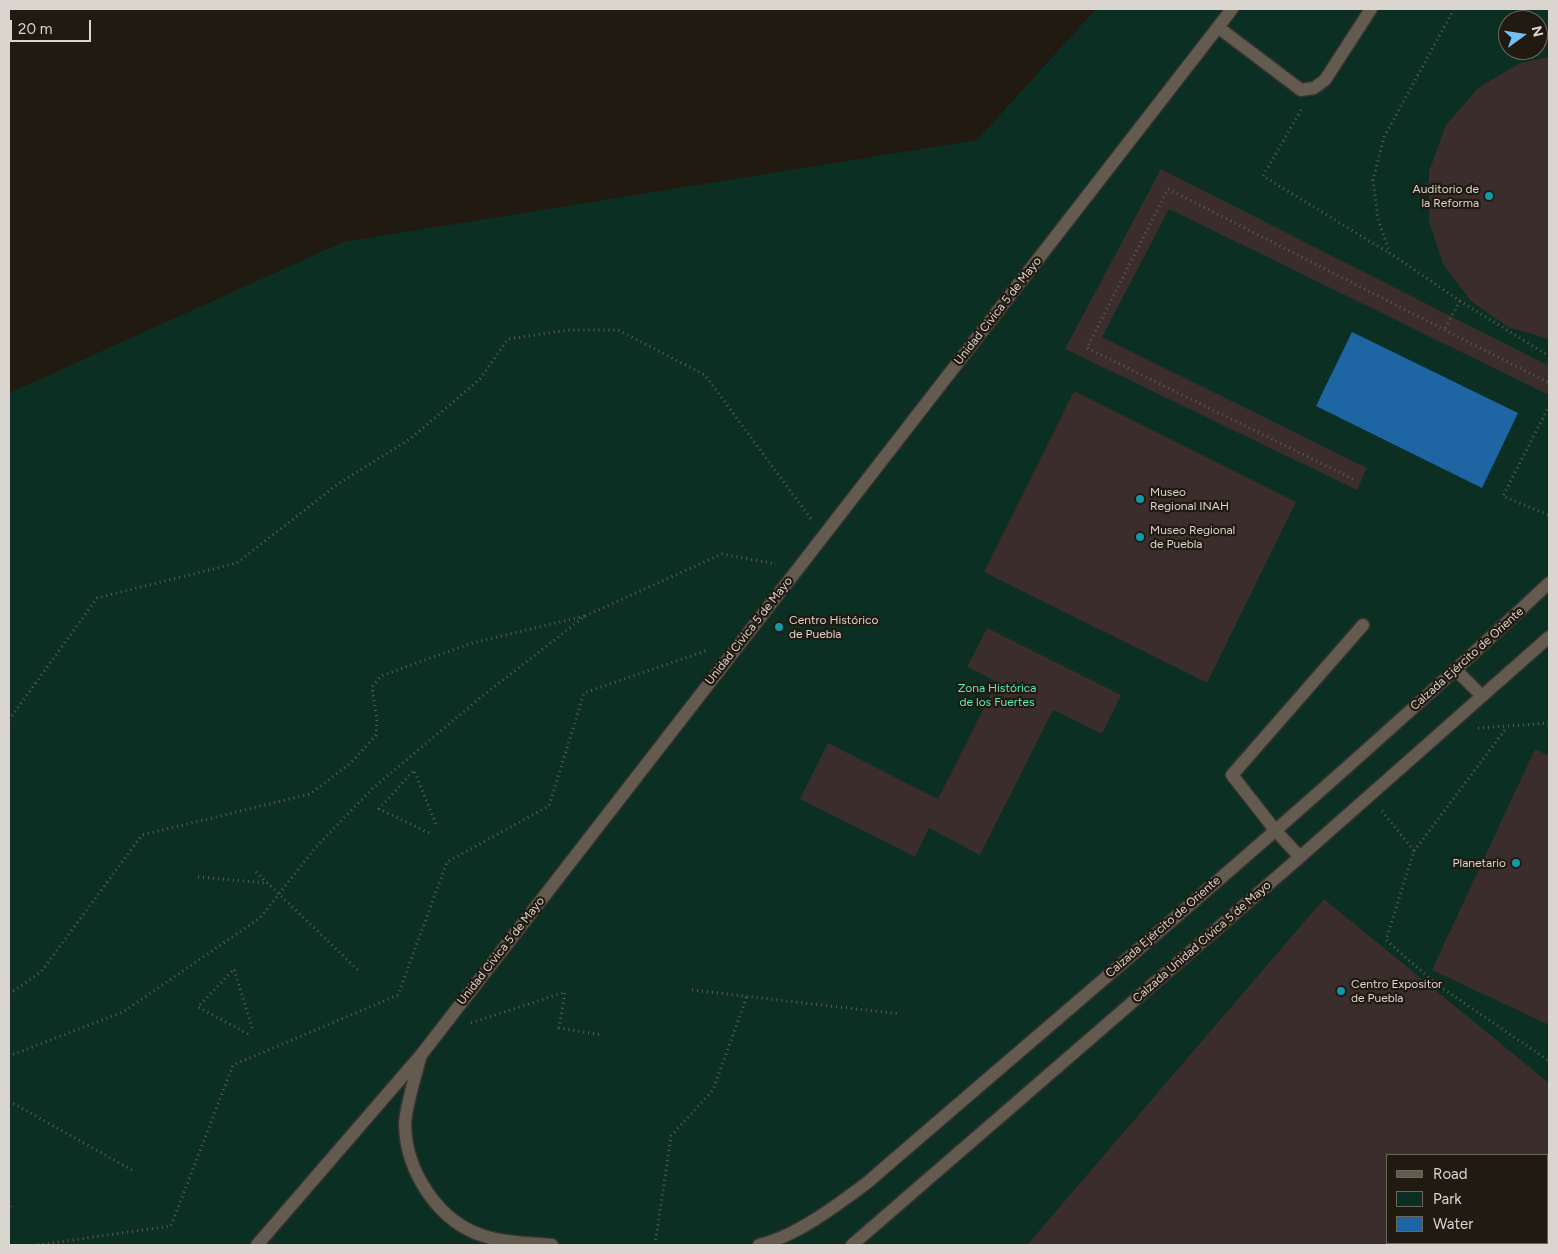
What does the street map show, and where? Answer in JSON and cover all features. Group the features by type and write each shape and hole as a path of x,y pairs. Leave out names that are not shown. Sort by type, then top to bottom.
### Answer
{"lane":[{"name":"Unidad Civica 5 de Mayo","path":"257,1245 421,1055 1232,9"},
{"path":"1219,28 1301,90 1314,88 1325,80 1371,9"},
{"name":"Calzada Ejército de Oriente","path":"759,1245 770,1242 826,1212 868,1182 1275,830 1456,670 1549,584"},
{"path":"1300,857 1275,830 1232,775 1364,625"},
{"name":"Calzada Unidad Cívica 5 de Mayo","path":"852,1245 1300,857 1481,695 1549,637"},
{"path":"1456,670 1481,695"},
{"path":"421,1055 405,1123 410,1160 428,1193 457,1223 484,1236 552,1245"}],"path":[{"path":"1390,253 1378,219 1372,180 1384,137 1454,9"},
{"path":"1314,88 1264,176 1390,253 1460,301 1549,356"},
{"path":"1353,480 1087,348 1168,189 1445,328 1549,383"},
{"path":"1445,328 1460,301"},
{"path":"9,720 97,598 237,564 338,484 410,439 480,379 508,339 568,330 618,330 705,374 823,536"},
{"path":"1549,406 1503,496 1549,516"},
{"path":"9,994 41,972 142,835 310,794 352,762 376,735 377,721 372,687 381,676 472,643 585,616 722,554 799,568"},
{"path":"9,1056 122,1012 260,918 316,847 372,789 480,698 585,616"},
{"path":"38,1245 171,1226 233,1065 398,995 447,862 550,806 584,693 742,639"},
{"path":"1455,718 1473,728 1549,723"},
{"path":"1507,727 1414,851 1386,940 1435,983 1549,1061"},
{"path":"429,833 379,809 414,770 437,828"},
{"path":"1391,822 1414,851"},
{"path":"256,872 360,972"},
{"path":"198,877 267,883"},
{"path":"248,1034 198,1007 234,969 253,1032"},
{"path":"692,990 900,1014"},
{"path":"436,1035 566,992 559,1028 602,1035"},
{"path":"655,1245 671,1136 713,1090 747,996"},
{"path":"9,1101 132,1170"},
{"path":"9,1201 10,1207"}],"green space":[{"name":"Zona Histórica de los Fuertes","path":"1096,9 1549,9 1549,1245 9,1245 9,393 343,242 977,140"}],"water":[{"path":"1352,332 1518,413 1482,488 1316,406"}],"building":[{"name":"Auditorio de la Reforma","path":"1548,57 1549,339 1508,327 1471,301 1443,264 1429,221 1429,171 1446,125 1478,88 1520,63 1548,60"},
{"path":"1161,169 1549,366 1549,395 1169,209 1102,337 1367,468 1357,490 1065,349"},
{"name":"Museo Regional de Puebla","path":"1074,391 1296,502 1207,683 984,572"},
{"path":"987,628 1121,695 1102,734 1053,710 980,855 929,828 915,857 800,799 828,743 938,799 997,682 967,667"},
{"name":"Planetario","path":"1535,749 1549,756 1549,1025 1432,970"},
{"name":"Centro Expositor de Puebla","path":"1324,899 1549,1083 1549,1245 1027,1245"}],"place":[{"name":"Auditorio de la Reforma","path":"1489,196"},
{"name":"Museo Regional INAH","path":"1140,499"},
{"name":"Museo Regional de Puebla","path":"1140,537"},
{"name":"Centro Histórico de Puebla","path":"779,627"},
{"name":"Planetario","path":"1516,863"},
{"name":"Centro Expositor de Puebla","path":"1341,991"}]}
